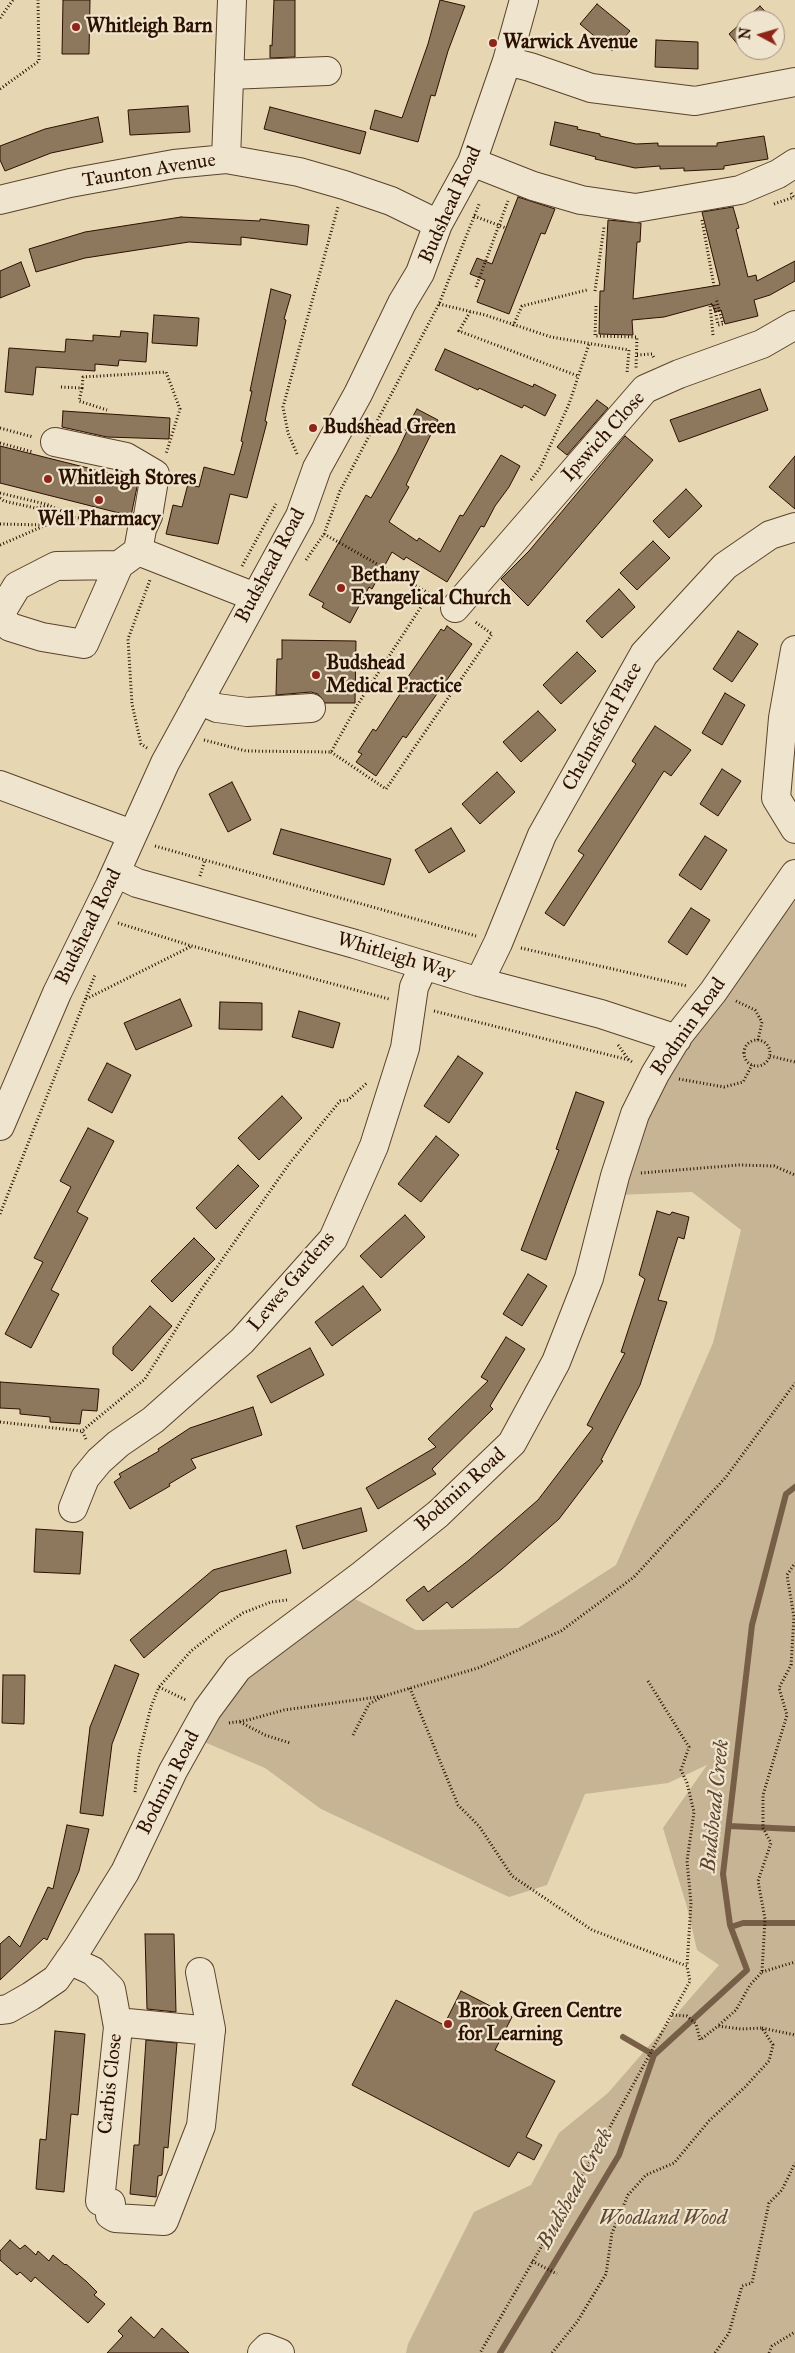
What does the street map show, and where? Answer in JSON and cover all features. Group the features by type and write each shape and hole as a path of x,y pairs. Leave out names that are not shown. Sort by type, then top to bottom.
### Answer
{"street":[{"path":"226,159 232,0"},
{"name":"Budshead Road","path":"0,1126 57,993 116,873 143,840 165,763 199,700 244,592 300,516 317,468 358,394 402,303 420,273 438,224 483,166 507,61 524,0"},
{"path":"507,61 591,88 695,101 795,82"},
{"path":"229,76 327,71"},
{"name":"Taunton Avenue","path":"0,200 70,183 161,166 226,159 299,172 344,185 391,202 438,224"},
{"path":"483,166 533,186 581,200 636,208 740,190 778,174 795,163"},
{"name":"Ipswich Close","path":"447,604 645,389 679,374 762,344 795,325"},
{"path":"55,442 126,457 155,474 148,516 139,551 244,592"},
{"name":"Chelmsford Place","path":"479,982 498,943 542,835 644,654 725,566 770,535 795,527"},
{"path":"795,650 782,718 776,798 795,829"},
{"path":"199,700 217,708 247,712 311,708"},
{"path":"0,785 143,840"},
{"name":"Whitleigh Way","path":"116,873 137,883 479,982 601,1014 677,1039"},
{"name":"Bodmin Road","path":"0,2010 31,1996 56,1978 69,1960 125,1872 171,1776 202,1720 238,1668 362,1576 438,1514 512,1443 556,1362 589,1278 615,1176 635,1114 655,1074 677,1039 713,992 795,874"},
{"name":"Lewes Gardens","path":"73,1508 85,1478 99,1461 118,1444 153,1420 242,1341 334,1239 374,1146 405,1048 414,987 424,965"},
{"name":"Carbis Close","path":"69,1960 92,1971 111,1989 117,2022 100,2201 111,2203 110,2215 115,2218 164,2221 201,2126 211,2031"},
{"path":"117,2022 211,2031 200,1972"},
{"path":"262,2353 267,2348 280,2353"}],"path":[{"path":"0,18 13,0"},
{"path":"0,89 39,61 38,0"},
{"path":"304,563 324,534 340,491 439,304 474,216 483,166"},
{"path":"317,468 301,462 288,433 283,407 344,185"},
{"path":"476,287 510,194"},
{"path":"697,198 714,286"},
{"path":"772,205 794,198"},
{"path":"595,291 606,205"},
{"path":"474,216 506,228"},
{"path":"512,326 522,306 587,290"},
{"path":"716,298 723,324 718,325 714,304 710,305 716,361"},
{"path":"439,304 551,337 629,350"},
{"path":"596,306 595,336 637,337 637,355"},
{"path":"470,312 459,331 578,376"},
{"path":"528,483 540,468 569,404 589,344"},
{"path":"107,410 79,401 83,377 166,372 180,409 168,451 155,474"},
{"path":"61,387 82,388"},
{"path":"0,428 55,442"},
{"path":"0,492 50,506 139,551 128,639 132,704 141,744 165,763"},
{"path":"0,498 4,501 35,508 50,506"},
{"path":"0,545 71,516"},
{"path":"244,592 266,520"},
{"path":"0,524 47,525"},
{"path":"203,739 246,751 331,752 386,789 492,634 430,593 324,534"},
{"path":"331,752 358,704 430,593"},
{"path":"143,840 498,943 713,992 755,1010 762,1022 758,1040"},
{"path":"114,931 122,914"},
{"path":"117,923 192,946 411,1005 629,1060"},
{"path":"85,999 192,946"},
{"path":"0,1214 96,974"},
{"path":"758,1040 769,1047 770,1056 764,1065 752,1065 746,1060 745,1048 751,1042 758,1040"},
{"path":"770,1056 795,1062"},
{"path":"671,1077 724,1087 743,1082 752,1065"},
{"path":"0,1422 82,1431 145,1379 196,1296 290,1164 340,1102 348,1100 369,1081"},
{"path":"615,1176 739,1165 774,1166 795,1175"},
{"path":"159,1687 202,1720 239,1721 284,1710 384,1696 478,1668 561,1631 634,1577 726,1477 795,1383"},
{"path":"82,1431 99,1461"},
{"path":"762,1972 765,1919 758,1881 771,1843 763,1828 763,1795 787,1715 779,1688 791,1665 794,1617 787,1575 795,1563"},
{"path":"480,2353 600,2145 690,1981 687,1966 691,1903 688,1861 694,1812 687,1783 681,1770 688,1747 648,1681"},
{"path":"410,1688 458,1805 478,1826 512,1876 592,1930 687,1966"},
{"path":"353,1735 369,1704 384,1696"},
{"path":"239,1721 265,1735 290,1743"},
{"path":"671,2015 688,2016 696,2024 700,2040 736,2010 750,1985 762,1972 795,1962"},
{"path":"718,2026 741,2029 762,2028 795,2035"},
{"path":"552,2353 577,2322 606,2274 612,2233 628,2195 646,2176 674,2163 709,2121 769,2061 773,2045 762,2028"},
{"path":"715,2353 729,2333 742,2286 752,2283 769,2203 782,2190 795,2163"},
{"path":"532,2261 557,2274"},
{"path":"770,2353 772,2346 795,2332"}],"green space":[{"name":"Woodland Wood","path":"795,901 795,2353 406,2353 408,2344 474,2212 531,2185 559,2133 608,2093 719,1965 697,1950 687,1907 663,1828 707,1765 668,1783 585,1794 547,1885 509,1897 321,1809 265,1768 202,1741 245,1678 355,1599 416,1630 518,1628 616,1565 713,1343 741,1230 692,1192 617,1195 647,1091"}],"building":[{"name":"Whitleigh Barn","path":"63,0 90,0 89,54 62,54"},
{"path":"274,0 295,0 295,57 270,58"},
{"path":"440,0 465,6 448,51 435,96 431,95 418,142 370,129 375,110 402,118 428,44"},
{"path":"597,4 630,31 612,51 580,24"},
{"path":"760,6 764,10 756,10"},
{"path":"735,29 735,41 729,34"},
{"path":"656,40 698,42 698,69 655,67"},
{"path":"188,106 190,132 130,135 128,110"},
{"path":"270,107 366,132 360,154 264,129"},
{"path":"98,117 103,142 51,153 5,171 0,160 0,146 45,129"},
{"path":"555,122 578,127 577,129 600,134 600,136 636,144 658,143 658,146 717,146 717,143 764,136 768,159 724,166 724,169 684,171 684,168 660,169 660,166 635,168 595,159 596,157 550,145"},
{"path":"518,197 555,209 545,234 541,233 509,314 477,302 485,280 470,274 477,258 492,264"},
{"path":"733,207 739,228 736,229 748,277 756,275 757,281 795,261 795,281 770,295 754,300 758,316 725,324 721,310 715,312 712,304 664,317 632,320 633,335 599,334 600,291 604,291 608,220 641,223 640,242 637,242 633,299 720,285 702,212"},
{"path":"181,217 260,221 260,219 309,225 307,245 241,237 241,245 189,242 85,258 36,272 29,249 85,232"},
{"path":"21,262 30,286 0,298 0,271"},
{"path":"271,289 291,295 284,319 286,320 265,421 267,422 247,498 230,494 218,544 166,534 173,505 182,507 188,484 199,487 204,467 234,475 243,442 241,441 252,391 250,391"},
{"path":"154,315 199,318 197,346 152,343"},
{"path":"121,331 148,333 146,362 119,360 118,366 95,364 95,371 36,367 33,395 5,392 9,348 65,352 66,339 93,341 93,335 120,337"},
{"path":"445,349 533,387 534,384 556,395 545,416 524,405 522,408 435,370"},
{"path":"760,389 768,410 679,442 670,420"},
{"path":"597,400 608,408 567,455 557,447"},
{"path":"417,409 438,420 406,485 409,487 389,522 417,541 419,538 440,552 460,515 463,516 501,455 520,466 484,527 481,526 447,582 406,557 404,560 392,552 372,589 369,587 350,623 322,607 324,603 309,595 366,495 371,498 397,452 407,431 405,430"},
{"path":"63,411 170,418 169,439 107,437 62,427"},
{"path":"625,436 653,460 528,606 501,579 529,551"},
{"path":"0,446 138,482 131,516 0,483"},
{"path":"795,456 795,509 769,487"},
{"path":"686,489 702,506 669,538 653,521"},
{"path":"653,541 670,558 637,590 620,573"},
{"path":"619,589 635,607 602,638 586,621"},
{"path":"447,626 472,644 406,738 403,736 376,776 356,762 362,754 358,752 373,729 376,731 404,688 401,687 441,629 444,631"},
{"path":"738,631 758,644 732,682 713,669"},
{"name":"Budshead Medical Practice","path":"282,640 356,641 355,703 325,703 318,694 311,692 276,695 277,659 282,659"},
{"path":"577,652 596,671 561,704 543,685"},
{"path":"725,693 745,705 722,745 702,733"},
{"path":"538,711 556,730 521,762 503,742"},
{"path":"655,726 691,750 671,776 664,771 564,926 545,913 584,855 578,851 636,764 632,761"},
{"path":"722,769 741,781 718,816 700,804"},
{"path":"497,772 515,792 480,824 462,804"},
{"path":"232,782 251,820 228,832 209,794"},
{"path":"451,828 465,851 429,873 415,850"},
{"path":"281,829 391,859 384,885 273,854"},
{"path":"705,836 727,850 701,890 679,875"},
{"path":"691,908 710,920 687,955 668,942"},
{"path":"180,999 192,1026 136,1050 124,1023"},
{"path":"220,1002 262,1003 262,1030 219,1029"},
{"path":"299,1011 340,1023 333,1048 292,1037"},
{"path":"458,1056 483,1073 449,1123 424,1106"},
{"path":"107,1063 131,1075 112,1113 88,1100"},
{"path":"576,1092 604,1102 546,1260 521,1250 559,1150 556,1149"},
{"path":"282,1096 302,1118 259,1160 238,1138"},
{"path":"88,1128 114,1141 77,1212 88,1218 51,1290 59,1294 31,1348 5,1334 43,1262 34,1258 71,1187 60,1181"},
{"path":"436,1136 459,1155 421,1202 398,1184"},
{"path":"238,1165 259,1186 216,1229 196,1208"},
{"path":"657,1211 670,1215 672,1212 689,1217 684,1239 678,1237 658,1300 667,1302 640,1385 601,1460 603,1461 559,1519 502,1569 452,1608 447,1602 423,1621 406,1600 424,1586 428,1592 469,1560 538,1500 593,1428 587,1425 625,1353 621,1352 645,1279 639,1275"},
{"path":"405,1215 425,1237 381,1278 360,1256"},
{"path":"194,1238 215,1259 172,1302 151,1281"},
{"path":"528,1274 547,1286 522,1326 503,1314"},
{"path":"363,1286 381,1310 332,1346 315,1322"},
{"path":"150,1306 172,1326 132,1371 113,1354 113,1347"},
{"path":"506,1337 525,1349 490,1406 493,1409 432,1469 436,1474 378,1509 366,1488 436,1447 428,1439 488,1381 481,1377"},
{"path":"310,1348 324,1375 271,1403 257,1376"},
{"path":"0,1382 99,1389 97,1411 82,1410 80,1424 50,1422 50,1417 20,1414 20,1409 0,1408"},
{"path":"253,1407 262,1435 191,1459 196,1468 169,1484 170,1486 130,1509 114,1482 121,1477 119,1474 159,1451 158,1449 190,1428"},
{"path":"361,1508 367,1531 303,1549 296,1526"},
{"path":"36,1529 83,1532 80,1574 34,1572"},
{"path":"286,1550 291,1573 220,1592 144,1658 130,1640 213,1570"},
{"path":"115,1665 139,1674 112,1744 103,1816 80,1813 90,1727"},
{"path":"3,1675 25,1675 24,1724 2,1723"},
{"path":"67,1825 89,1829 79,1871 47,1940 44,1938 0,1980 0,1944 9,1936 20,1947 48,1887 53,1889"},
{"path":"145,1934 174,1934 176,2012 147,2009"},
{"path":"461,1991 512,2017 495,2050 555,2081 526,2137 542,2145 534,2160 518,2152 509,2167 352,2085 396,2000 444,2025"},
{"path":"55,2031 85,2034 78,2115 71,2114 64,2192 36,2189 40,2139 46,2140"},
{"path":"146,2040 177,2043 168,2148 164,2147 162,2175 158,2176 156,2197 130,2194 134,2145 139,2145"},
{"path":"10,2240 20,2249 25,2245 36,2255 38,2251 49,2261 53,2255 87,2282 97,2292 94,2295 105,2304 88,2323 35,2277 31,2282 20,2272 17,2275 0,2260 0,2251"},
{"path":"131,2317 154,2338 162,2328 189,2353 107,2353 123,2336 118,2331"}],"waterway":[{"name":"Budshead Creek","path":"500,2353 619,2155 654,2055 747,1970 730,1925 723,1874 752,1625 786,1494 795,1487"},
{"path":"729,1826 795,1829"},
{"path":"731,1927 743,1923 795,1923"},
{"path":"623,2037 654,2055"}],"place":[{"name":"Whitleigh Barn","path":"76,27"},
{"name":"Warwick Avenue","path":"493,43"},
{"name":"Budshead Green","path":"313,428"},
{"name":"Whitleigh Stores","path":"48,479"},
{"name":"Well Pharmacy","path":"99,500"},
{"name":"Bethany Evangelical Church","path":"341,588"},
{"name":"Budshead Medical Practice","path":"316,675"},
{"name":"Brook Green Centre for Learning","path":"448,2024"}]}
